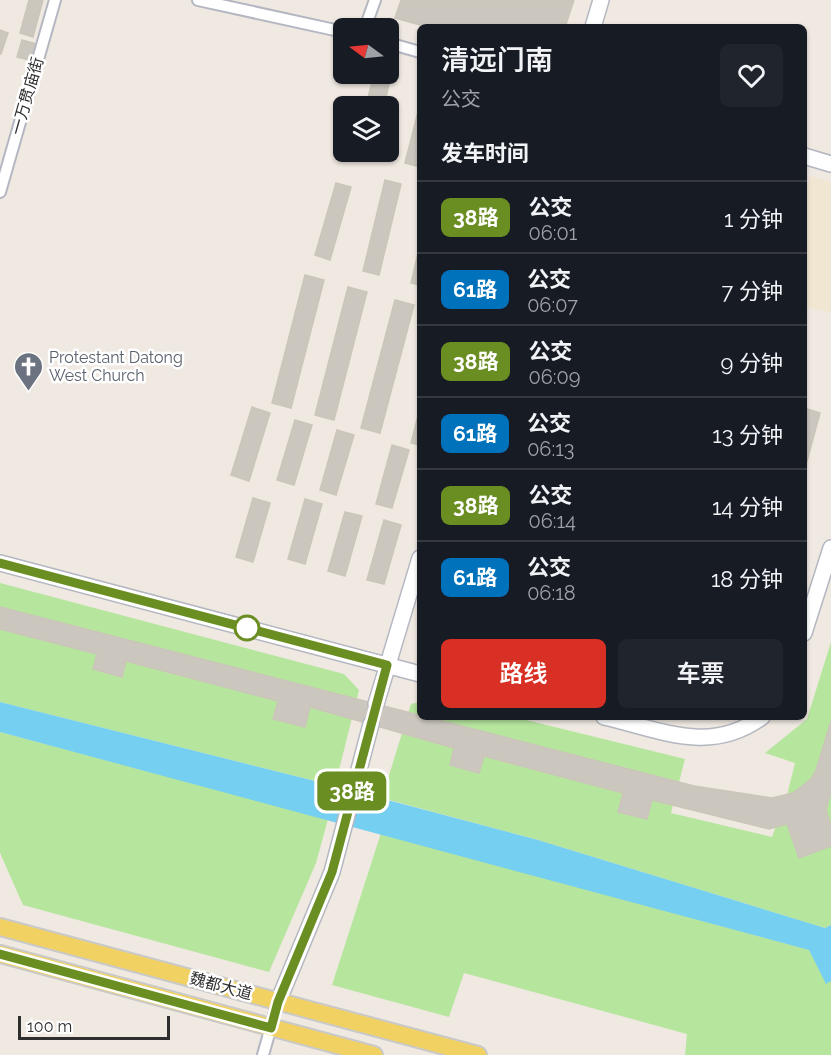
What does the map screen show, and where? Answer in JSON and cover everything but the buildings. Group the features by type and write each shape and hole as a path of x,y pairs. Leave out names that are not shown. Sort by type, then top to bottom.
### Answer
{"main road":[{"path":"594,24 602,0"},
{"path":"807,157 831,164"},
{"path":"807,624 831,548"},
{"path":"0,564 417,673"},
{"path":"376,704 417,568"},
{"path":"617,720 696,738 721,737 747,728 758,720"},
{"path":"278,1002 332,872 370,723"},
{"name":"魏都大道","path":"0,927 478,1055"},
{"name":"魏都大道","path":"0,954 374,1055"}],"street":[{"name":"一万贯庙街","path":"0,192 55,0"},
{"path":"198,0 333,30"},
{"path":"369,18 375,0"},
{"path":"399,46 417,51"},
{"path":"263,1055 278,1002"}],"shaded area":[{"path":"810,176 831,182 831,313 807,307 807,188"}],"green space":[{"path":"0,583 344,674 359,690 335,786 0,702"},
{"path":"831,642 831,925 825,928 538,840 382,798 411,704 417,703 417,720 526,720 685,759 671,813 772,837 787,795 795,763 765,753 807,719"},
{"path":"0,732 328,819 316,863 269,972 23,905 0,853"},
{"path":"381,833 810,950 826,983 831,981 831,1055 685,1055 687,1034 464,973 449,1017 332,985"}],"water":[{"path":"0,702 335,786 538,840 825,928 831,925 831,981 826,984 809,950 0,732"}],"bus line":[{"name":"38路","path":"0,563 387,665 362,752 332,872 278,1002 271,1028 0,954"}],"place":[{"name":"Protestant Datong West Church","path":"28,392"}]}
